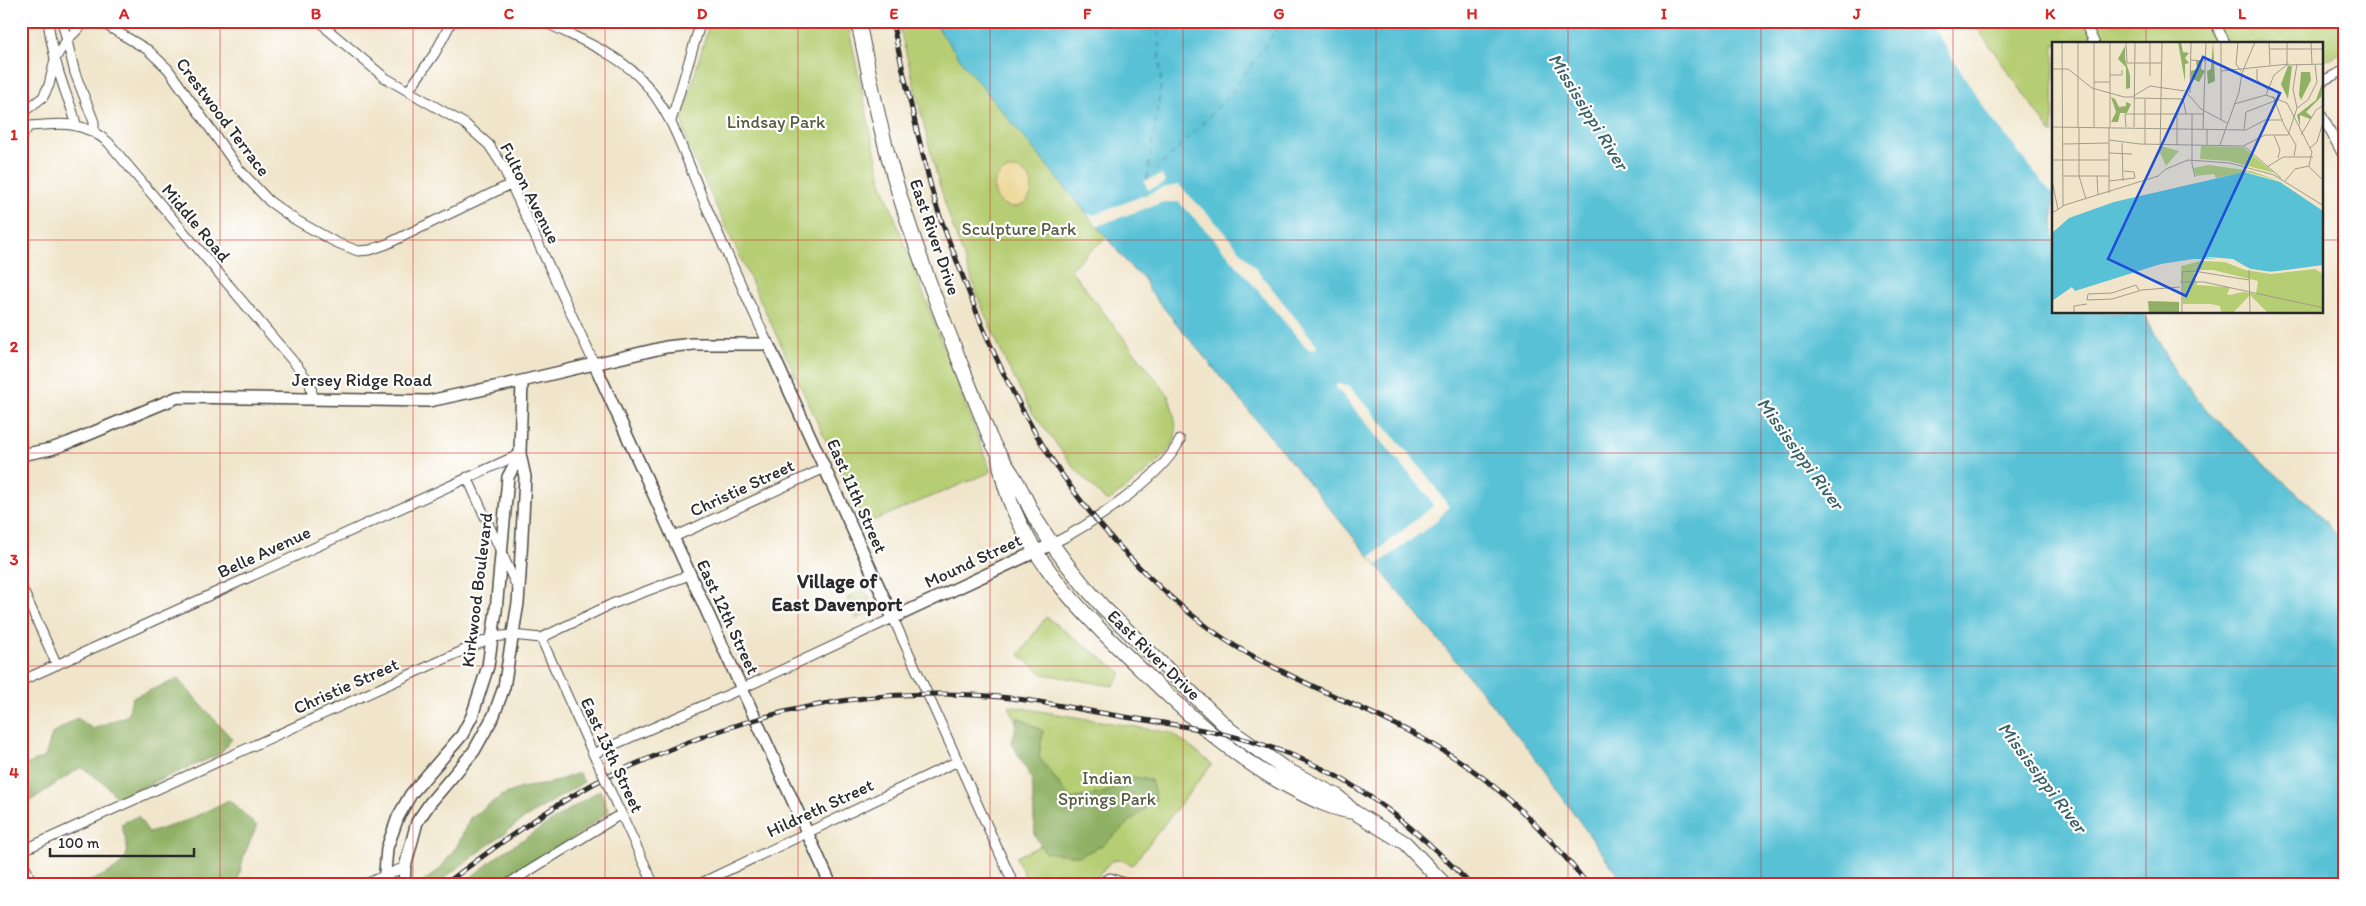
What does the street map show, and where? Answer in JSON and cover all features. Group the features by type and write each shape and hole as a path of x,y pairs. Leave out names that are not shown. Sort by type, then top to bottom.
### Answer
{"main road":[{"name":"East River Drive","path":"858,21 875,104 910,228 953,344 999,457 1002,480 1012,505 1036,551 1057,582 1093,622 1197,723 1259,771 1332,808 1354,812"},
{"name":"East River Drive","path":"999,457 1012,474 1052,544 1084,587 1102,607 1230,730 1285,769 1337,796 1354,812 1405,844 1445,885"}],"street":[{"path":"48,21 56,59 65,92 74,112 76,125"},
{"path":"62,21 75,72 94,122 94,132"},
{"path":"21,114 43,96 49,85 56,59 66,41 86,21"},
{"name":"Crestwood Terrace","path":"99,21 148,50 168,69 238,168 269,202 294,219 335,242 358,251 370,250 388,244 511,184"},
{"name":"Fulton Avenue","path":"321,21 327,29 384,77 465,124 489,145 511,184 594,363"},
{"path":"409,90 435,53 452,21"},
{"name":"East 11th Street","path":"542,21 620,60 638,76 671,121 713,222 1014,885"},
{"path":"671,121 701,21"},
{"path":"2084,21 2094,42"},
{"path":"2214,21 2225,42"},
{"path":"2324,80 2345,70"},
{"path":"2324,120 2345,160"},
{"name":"Middle Road","path":"25,127 76,125 94,132 108,142 297,366 310,383 313,398"},
{"path":"21,138 25,127"},
{"name":"Jersey Ridge Road","path":"21,455 68,444 178,397 429,401 522,381 666,346 768,344"},
{"name":"East 12th Street","path":"594,363 831,885"},
{"name":"Kirkwood Boulevard","path":"404,885 405,867 417,822 430,803 474,751 494,715 504,687 519,589 525,477 520,454 522,381"},
{"name":"Mound Street","path":"595,757 1052,544 1095,520 1147,479 1173,455 1180,440"},
{"name":"Kirkwood Boulevard","path":"384,880 388,848 398,817 411,794 462,735 472,716 488,666 493,637 508,477 520,454"},
{"name":"Belle Avenue","path":"21,681 520,454"},
{"name":"Christie Street","path":"672,538 825,468"},
{"path":"467,477 519,589"},
{"path":"540,638 612,604 689,575"},
{"path":"21,586 57,665"},
{"name":"Christie Street","path":"21,851 493,637 512,635 540,638"},
{"name":"East 13th Street","path":"540,638 654,885"},
{"name":"Hildreth Street","path":"697,885 958,761"},
{"path":"506,885 619,810"},
{"path":"21,858 33,885"},
{"path":"363,885 384,880 405,867"},
{"path":"1095,885 1110,878 1124,883"}],"green space":[{"name":"Lindsay Park","path":"710,21 847,21 882,184 991,472 865,524 688,146 682,119"},
{"name":"Sculpture Park","path":"898,21 933,21 966,67 1106,237 1070,269 1168,395 1176,427 1172,446 1165,454 1146,473 1107,502 1073,466 1032,412 1006,363 979,300 949,216 936,173"},
{"path":"1972,21 2102,21 2118,24 2123,21 2345,21 2345,50 2324,61 2324,42 2052,42 2052,134"},
{"path":"865,589 875,610 856,619 847,598"},
{"path":"1046,617 1122,673 1113,686 1043,674 1019,655"},
{"path":"178,679 232,739 220,754 117,798 104,783 81,767 21,807 21,767 45,757 52,734 77,718 93,729 128,715 132,698"},
{"name":"Indian Springs Park","path":"1009,706 1172,733 1212,764 1132,865 1121,860 1111,861 1094,880 1083,885 1029,885 1016,857 1044,844 1038,772"},
{"path":"1018,717 1043,731 1039,757 1071,799 1106,792 1133,777 1151,780 1156,799 1103,845 1080,856 1045,852 1035,836 1032,780 1012,743"},
{"path":"579,773 584,782 522,820 435,885 419,885 439,870 457,846 470,818 501,796 521,788 548,784"},
{"path":"600,790 609,811 582,832 499,885 461,885 502,853"},
{"path":"229,800 257,826 244,855 237,885 78,885 110,872 123,861 127,847 121,824 138,816 149,833 188,820"}],"sand":[{"name":"Sculpture Park","path":"1013,169 1027,174 1032,188 1027,202 1013,207 999,202 994,188 999,174"}],"water":[{"name":"Mississippi River","path":"933,21 1937,21 1982,98 2052,182 2052,314 2145,314 2177,376 2213,417 2314,509 2345,544 2345,885 1625,885 1523,742 1148,289 1143,278 1134,271 966,67"}],"pier":[{"path":"1929,21 1940,21 1984,97 2052,177 2052,194 1988,114"},
{"path":"1162,175 1165,183 1148,190 1144,181"},
{"path":"1179,185 1222,229 1270,286 1317,345 1316,349 1310,350 1305,346 1216,241 1179,202 1163,202 1097,226 1087,214 1094,215 1162,188"},
{"path":"1339,384 1349,387 1360,398 1424,472 1449,507 1434,523 1377,565 1370,557 1433,506 1429,497 1335,386"}],"ferry route":[{"path":"1147,179 1161,85 1158,21"},
{"path":"1147,180 1231,94 1278,28 1280,21"}],"railway":[{"path":"892,21 917,132 934,198 946,234 977,312 1014,394 1059,471 1085,507 1147,575 1183,608 1235,646 1304,682 1388,721 1442,750 1467,766 1517,806 1561,852 1588,885"},
{"path":"444,885 517,832 574,795 614,773 689,742 767,716 808,707 848,700 931,694 991,696 1046,703 1208,731 1273,748 1320,767 1367,795 1411,828 1471,885"}],"district":[{"name":"Village of East Davenport","path":"837,592"}]}
